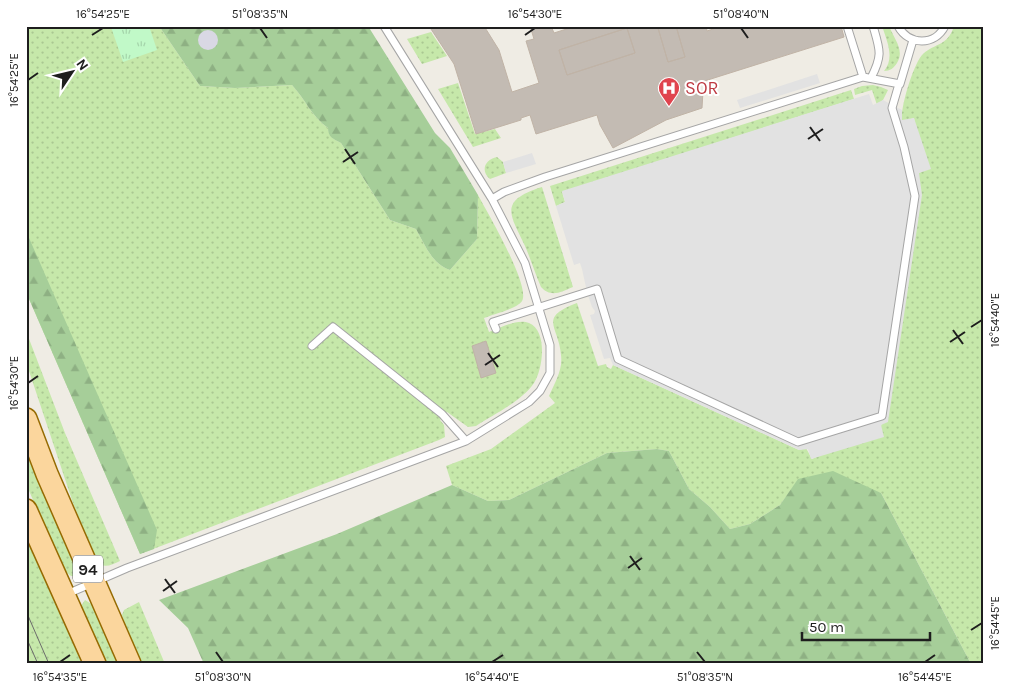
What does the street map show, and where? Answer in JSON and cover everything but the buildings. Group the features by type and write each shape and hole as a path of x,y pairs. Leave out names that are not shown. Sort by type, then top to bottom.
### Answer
{"main road":[{"name":"94","path":"26,419 47,474 130,664"},
{"name":"94","path":"26,510 95,664"}],"lane":[{"path":"65,594 127,568 466,441 528,402 540,391 550,373 550,345 525,263 492,199 384,26"},
{"path":"847,26 863,77"},
{"path":"871,78 878,66 881,52 873,26"},
{"path":"898,26 906,36 921,42 937,37 946,26"},
{"path":"496,330 493,322 597,289 618,359 798,442 882,416 915,196 904,147 892,108 913,40"},
{"path":"492,199 504,192 545,177 863,77 899,84"},
{"path":"312,346 333,327 442,414 466,441"}],"green space":[{"path":"26,26 159,26 200,86 235,88 292,85 317,119 328,128 329,134 341,143 390,220 416,229 434,259 450,270 477,239 478,195 514,265 523,293 522,301 519,304 484,318 489,332 520,322 529,323 535,327 539,334 542,351 540,369 534,383 522,396 476,426 468,427 447,412 440,420 444,425 445,437 439,440 140,554 26,292"},
{"path":"149,26 157,50 123,62 111,27"},
{"path":"159,26 368,26 435,133 450,148 478,195 477,239 450,270 438,263 416,229 390,220 341,143 330,136 328,128 317,119 292,85 235,88 200,86"},
{"path":"882,26 889,26 898,44 900,54 896,65 886,71 884,71 890,55"},
{"path":"954,26 983,26 983,664 971,664 881,493 799,479 780,505 750,524 730,529 710,507 689,489 669,451 657,449 607,453 509,500 488,501 452,485 446,466 491,449 555,403 549,396 558,376 561,360 553,324 554,318 557,313 577,303 598,366 606,364 611,369 613,365 799,450 806,448 812,459 881,427 919,173 921,172 914,118 902,120 903,106 919,59 928,50 945,41"},
{"path":"431,32 447,56 422,64 407,39"},
{"path":"458,83 475,134 495,129 501,138 473,147 438,89"},
{"path":"873,85 888,90 883,100 877,105 872,90 855,95 854,89"},
{"path":"851,90 854,99 562,192 565,202 556,206 550,186"},
{"path":"497,157 503,162 506,173 490,179 485,172 485,166 489,160"},
{"path":"542,187 573,287 556,293 549,292 541,287 515,225 511,210 513,203 519,198 528,192"},
{"path":"26,231 157,530 154,549 140,554 26,292"},
{"path":"26,331 65,433 120,561 113,564 104,566 96,560 73,503 26,362"},
{"path":"657,449 669,451 689,489 710,507 730,529 750,524 780,505 798,479 833,471 881,493 971,664 204,664 188,628 159,600 337,534 452,485 488,501 509,500 607,453"},
{"path":"26,453 75,565 74,576 71,576 64,570 26,484"},
{"path":"26,537 82,664 26,664"},
{"path":"85,600 93,605 119,664 105,664 82,610 81,606"},
{"path":"139,602 165,664 139,664 122,615 124,610"}],"shaded area":[{"path":"208,30 215,33 218,40 215,47 208,50 201,47 198,40 201,33"},
{"path":"817,74 820,83 740,108 737,100"},
{"path":"869,94 873,105 883,100 902,110 902,120 914,118 931,169 919,173 922,195 888,422 881,425 884,437 811,459 808,449 799,450 613,365 610,358 604,359 590,315 594,314 595,311 587,292 582,269 580,263 574,265 556,206 565,202 562,191"},
{"path":"532,153 536,164 506,173 503,162"}],"tram line":[{"path":"26,611 49,664"},
{"path":"26,637 38,664"}],"place":[{"name":"SOR","path":"669,107"}]}
